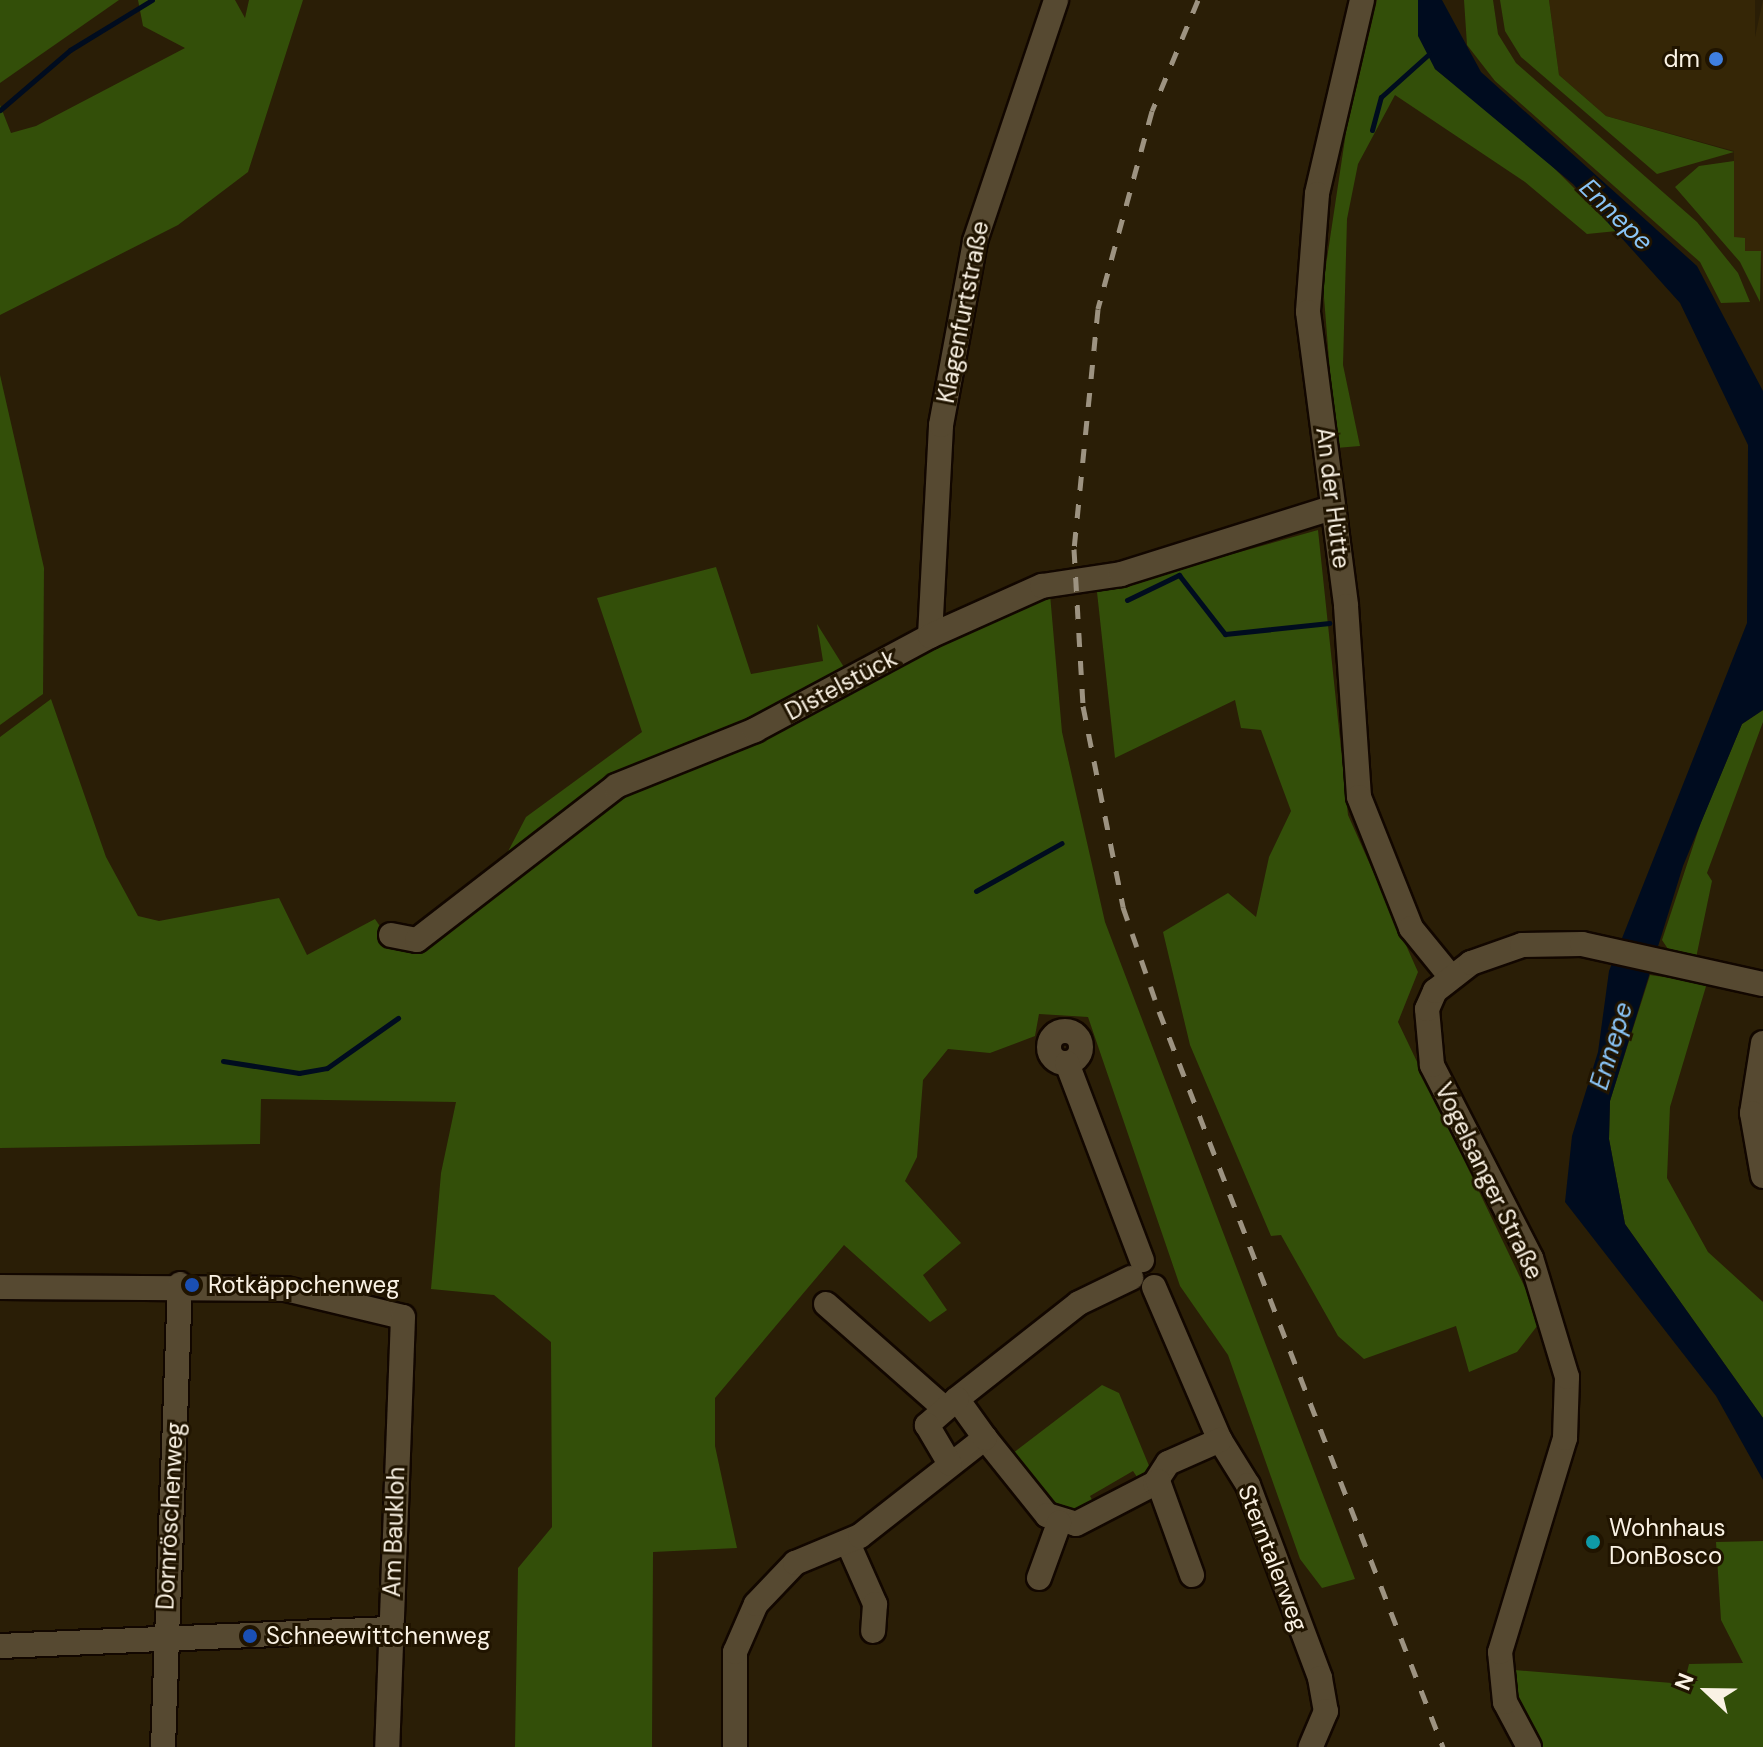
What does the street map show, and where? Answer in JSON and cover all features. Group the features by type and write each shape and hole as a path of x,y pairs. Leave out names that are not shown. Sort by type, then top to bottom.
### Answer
{"street":[{"name":"Klagenfurtstraße","path":"930,636 941,425 975,241 1056,0"},
{"name":"An der Hütte","path":"1362,0 1317,194 1307,284 1359,797 1411,928 1451,977"},
{"name":"Distelstück","path":"391,935 417,940 616,786 755,730 930,636 1042,586 1121,574 1332,508"},
{"name":"Vogelsanger Straße","path":"1529,1747 1505,1702 1500,1652 1565,1438 1567,1377 1531,1258 1432,1065 1427,1009 1451,977 1522,945 1605,948 1763,984"},
{"path":"1763,1043 1752,1113 1763,1176"},
{"name":"Sterntalerweg","path":"1067,1063 1142,1275 1220,1440 1248,1485 1320,1678 1326,1711 1311,1747"},
{"path":"950,1464 927,1425 950,1403 1079,1303 1142,1275"},
{"path":"0,1287 180,1284"},
{"name":"Am Baukloh","path":"180,1284 286,1289 403,1317 387,1747"},
{"name":"Dornröschenweg","path":"163,1747 164,1640 180,1284"},
{"path":"826,1304 950,1403 1059,1523"},
{"path":"735,1747 735,1652 745,1620 795,1563 848,1543 985,1438"},
{"path":"1059,1523 1096,1518 1158,1481 1168,1463 1220,1440"},
{"path":"1158,1481 1189,1551 1192,1575"},
{"path":"1039,1578 1059,1523"},
{"path":"848,1543 875,1604 873,1631"},
{"path":"0,1646 390,1629"}],"shaded area":[{"path":"1549,0 1755,0 1755,37 1763,0 1763,302 1761,252 1745,251 1734,237 1734,151 1606,116 1559,75"}],"green space":[{"path":"0,0 119,0 0,83"},
{"path":"138,0 235,0 245,18 249,0 303,0 248,172 178,225 0,315 0,105 11,133 36,126 185,48 143,26"},
{"path":"1377,0 1418,0 1435,69 1525,139 1617,231 1587,234 1525,182 1395,95 1358,164 1347,219 1343,365 1360,446 1336,448 1323,285 1346,132"},
{"path":"1464,0 1493,0 1498,34 1516,63 1697,222 1738,273 1750,302 1721,303 1700,262 1495,81 1467,45"},
{"path":"1500,0 1549,0 1559,75 1606,116 1734,152 1657,174 1521,57 1505,31"},
{"path":"1734,161 1734,237 1745,238 1745,251 1761,251 1760,302 1740,262 1675,187 1699,166"},
{"path":"0,375 44,568 43,694 0,725"},
{"path":"1318,530 1348,815 1418,972 1398,1022 1541,1321 1517,1352 1469,1372 1456,1326 1364,1359 1338,1336 1281,1235 1271,1236 1190,1045 1163,932 1228,893 1256,917 1269,857 1291,811 1261,730 1241,728 1235,700 1115,758 1097,592"},
{"path":"716,567 751,674 823,661 817,624 847,672 1050,594 1062,732 1105,922 1355,1579 1322,1588 1300,1559 1228,1355 1180,1286 1088,1017 1039,1014 1035,1036 990,1053 948,1049 923,1080 917,1157 905,1181 961,1243 923,1275 947,1310 930,1322 844,1245 715,1398 715,1446 737,1548 653,1552 652,1747 515,1747 518,1568 552,1527 551,1342 494,1295 431,1289 441,1173 456,1102 261,1099 260,1144 0,1148 0,737 51,699 106,857 138,916 159,921 279,898 307,955 375,919 390,941 488,890 526,817 642,732 597,598"},
{"path":"1763,710 1763,722 1707,873 1712,881 1696,958 1668,949 1662,940 1701,822 1742,724"},
{"path":"1650,975 1707,983 1670,1107 1667,1178 1708,1252 1763,1302 1763,1418 1625,1224 1609,1139 1610,1101"},
{"path":"1102,1385 1119,1393 1152,1473 1141,1483 1133,1471 1090,1496 1097,1509 1060,1513 1013,1453"},
{"path":"1763,1541 1763,1747 1538,1747 1515,1700 1514,1670 1684,1684 1689,1664 1743,1663 1721,1620 1716,1542"}],"water":[{"name":"Ennepe","path":"1418,0 1442,0 1481,72 1697,266 1763,391 1763,710 1742,724 1683,866 1610,1101 1609,1139 1625,1224 1763,1418 1763,1480 1716,1396 1565,1202 1572,1136 1598,1052 1609,971 1747,623 1748,445 1680,303 1573,184 1435,69 1418,36"}],"waterway":[{"path":"0,110 70,50 152,0"},
{"path":"1372,130 1381,97 1429,54"},
{"path":"1127,600 1179,575 1225,634 1329,623"},
{"path":"976,891 1062,843"},
{"path":"223,1061 299,1073 327,1068 398,1018"}],"railway":[{"path":"1198,0 1152,111 1098,309 1074,549 1083,706 1123,907 1159,1011 1443,1747"}],"place":[{"name":"dm","path":"1716,59"},
{"name":"Rotkäppchenweg","path":"192,1285"},
{"name":"Wohnhaus DonBosco","path":"1593,1542"},
{"name":"Schneewittchenweg","path":"250,1636"}]}
